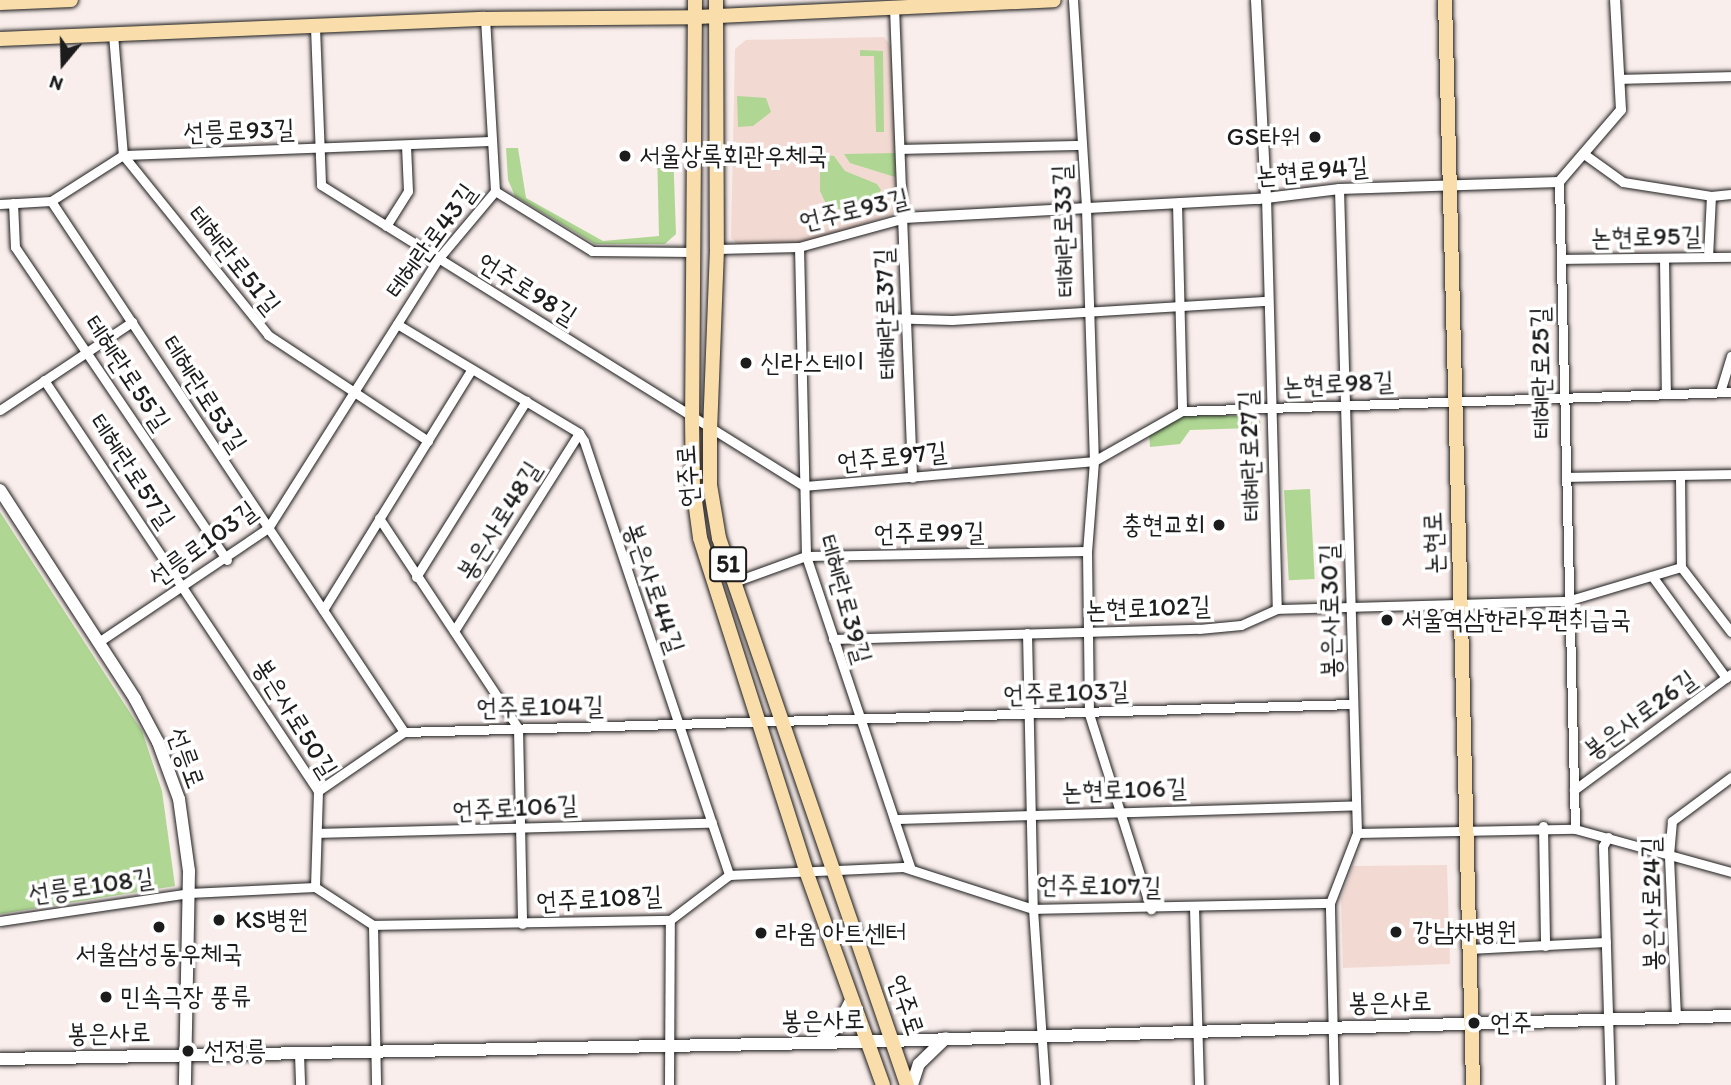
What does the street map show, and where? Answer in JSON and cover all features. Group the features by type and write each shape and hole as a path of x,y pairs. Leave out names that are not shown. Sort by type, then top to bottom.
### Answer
{"main road":[{"path":"0,3 71,0"},
{"name":"언주로","path":"695,0 692,418 693,486 700,538 806,871 883,1085"},
{"name":"언주로","path":"716,0 717,250 710,485 719,538 781,724 910,1085"},
{"path":"0,39 485,19 696,17 1054,0"},
{"name":"논현로","path":"1444,0 1473,1085"},
{"name":"선릉로","path":"0,490 100,641 164,757 179,799 189,893 185,1085"},
{"path":"820,1043 838,1026 852,999"},
{"name":"봉은사로","path":"0,1059 820,1043 1040,1033 1731,1016"},
{"path":"910,1085 919,1065 946,1038"}],"street":[{"name":"테헤란로33길","path":"1073,0 1086,208 1087,312 1094,461 1087,551 1088,714 1151,909"},
{"name":"테헤란로27길","path":"1256,0 1266,197 1277,609"},
{"path":"1559,182 1621,110 1615,0"},
{"name":"테헤란로37길","path":"894,7 909,320 912,478"},
{"name":"테헤란로43길","path":"355,391 439,259 495,191 485,19"},
{"path":"315,27 320,150"},
{"path":"0,204 51,201 122,155 113,34"},
{"path":"1620,79 1731,76"},
{"name":"선릉로93길","path":"122,155 320,150 492,141"},
{"path":"386,226 408,191 407,145"},
{"path":"902,149 1082,145"},
{"name":"언주로98길","path":"320,150 321,186 710,428"},
{"path":"1584,154 1623,183 1711,196 1731,194"},
{"name":"테헤란로51길","path":"122,155 268,335 428,441"},
{"name":"논현로94길","path":"1086,208 1266,197 1339,189 1559,182"},
{"name":"테헤란로25길","path":"1559,182 1567,601"},
{"name":"봉은사로30길","path":"1334,1085 1330,903 1357,832 1339,189"},
{"path":"495,191 592,251 694,252"},
{"path":"1708,257 1711,196"},
{"name":"테헤란로53길","path":"51,201 404,732"},
{"path":"1177,203 1182,411"},
{"name":"테헤란로55길","path":"13,204 15,247 88,351 227,560"},
{"name":"언주로93길","path":"717,250 799,247 904,218 1086,208"},
{"name":"테헤란로39길","path":"799,247 806,556 911,869"},
{"name":"논현로95길","path":"1561,259 1731,257"},
{"path":"1664,258 1666,393"},
{"path":"885,318 909,320 1180,308 1267,301"},
{"path":"0,410 132,322"},
{"path":"397,324 579,433"},
{"path":"1720,392 1731,356"},
{"path":"323,610 472,369"},
{"name":"테헤란로57길","path":"44,380 185,587"},
{"name":"선릉로103길","path":"100,641 227,560 268,528 355,391"},
{"name":"논현로98길","path":"1094,461 1182,411 1731,391"},
{"name":"봉은사로48길","path":"416,577 526,401"},
{"name":"언주로97길","path":"710,428 804,486 1094,461"},
{"name":"봉은사로48길","path":"454,631 579,433"},
{"name":"봉은사로44길","path":"579,433 729,876"},
{"path":"1566,477 1731,474"},
{"path":"1680,476 1681,567 1731,632"},
{"name":"봉은사로48길","path":"379,518 517,728"},
{"name":"언주로99길","path":"734,582 806,556 1087,551"},
{"name":"논현로102길","path":"832,639 1241,625 1277,609 1567,601 1681,567"},
{"path":"1652,576 1728,676"},
{"name":"봉은사로50길","path":"185,587 318,791 319,833 315,887"},
{"name":"봉은사로26길","path":"1567,601 1575,829"},
{"path":"1027,633 1033,909 1045,1085"},
{"name":"봉은사로26길","path":"1574,790 1728,676"},
{"name":"언주로103길","path":"781,724 860,717 1027,716 1353,704"},
{"name":"언주로104길","path":"404,732 758,722 781,724"},
{"path":"517,728 522,924"},
{"path":"318,791 404,732"},
{"name":"봉은사로24길","path":"1676,1017 1669,855 1672,821 1731,777"},
{"name":"논현로106길","path":"894,819 1356,805"},
{"name":"언주로106길","path":"319,833 712,823"},
{"path":"1543,826 1545,946"},
{"path":"1357,832 1543,826 1575,829 1731,872"},
{"path":"1608,837 1603,846 1610,1085"},
{"name":"언주로107길","path":"833,870 911,869 1033,909 1151,909 1330,903"},
{"path":"729,876 833,870"},
{"name":"언주로108길","path":"373,925 670,920 729,876"},
{"path":"315,887 373,925 376,1085"},
{"name":"선릉로108길","path":"0,921 189,893 315,887"},
{"path":"1194,907 1199,1085"},
{"path":"669,1085 670,920"},
{"path":"1468,949 1606,942"},
{"path":"299,1053 300,1085"}],"shaded area":[{"path":"884,37 891,46 898,212 809,243 739,245 731,238 735,49 746,40"},
{"name":"강남차병원","path":"1447,865 1450,964 1343,968 1341,899 1353,866"}],"green space":[{"path":"860,50 883,51 884,132 876,132 874,56 860,56"},
{"path":"737,96 766,98 771,112 753,126 738,127"},
{"path":"506,148 518,148 526,198 603,241 659,236 657,150 673,149 676,234 665,244 595,244 515,196 508,180"},
{"path":"895,153 895,177 850,163 844,154"},
{"path":"825,155 834,156 845,171 877,184 881,190 875,204 818,212 827,206 820,191 820,170"},
{"path":"1186,415 1255,416 1260,419 1261,431 1253,435 1252,428 1190,430 1180,444 1150,447 1149,432"},
{"path":"1310,489 1315,579 1289,580 1284,490"},
{"path":"0,512 142,731 162,791 175,886 0,914"}],"place":[{"name":"GS타워","path":"1315,137"},
{"name":"서울상록회관우체국","path":"625,156"},
{"name":"신라스테이","path":"746,363"},
{"name":"충현교회","path":"1219,525"},
{"name":"서울역삼한라우편취급국","path":"1387,620"},
{"name":"KS병원","path":"219,920"},
{"name":"서울삼성동우체국","path":"159,927"},
{"name":"강남차병원","path":"1396,932"},
{"name":"라움 아트센터","path":"761,933"},
{"name":"민속극장 풍류","path":"106,997"},
{"name":"언주","path":"1474,1023"},
{"name":"선정릉","path":"188,1051"}]}
